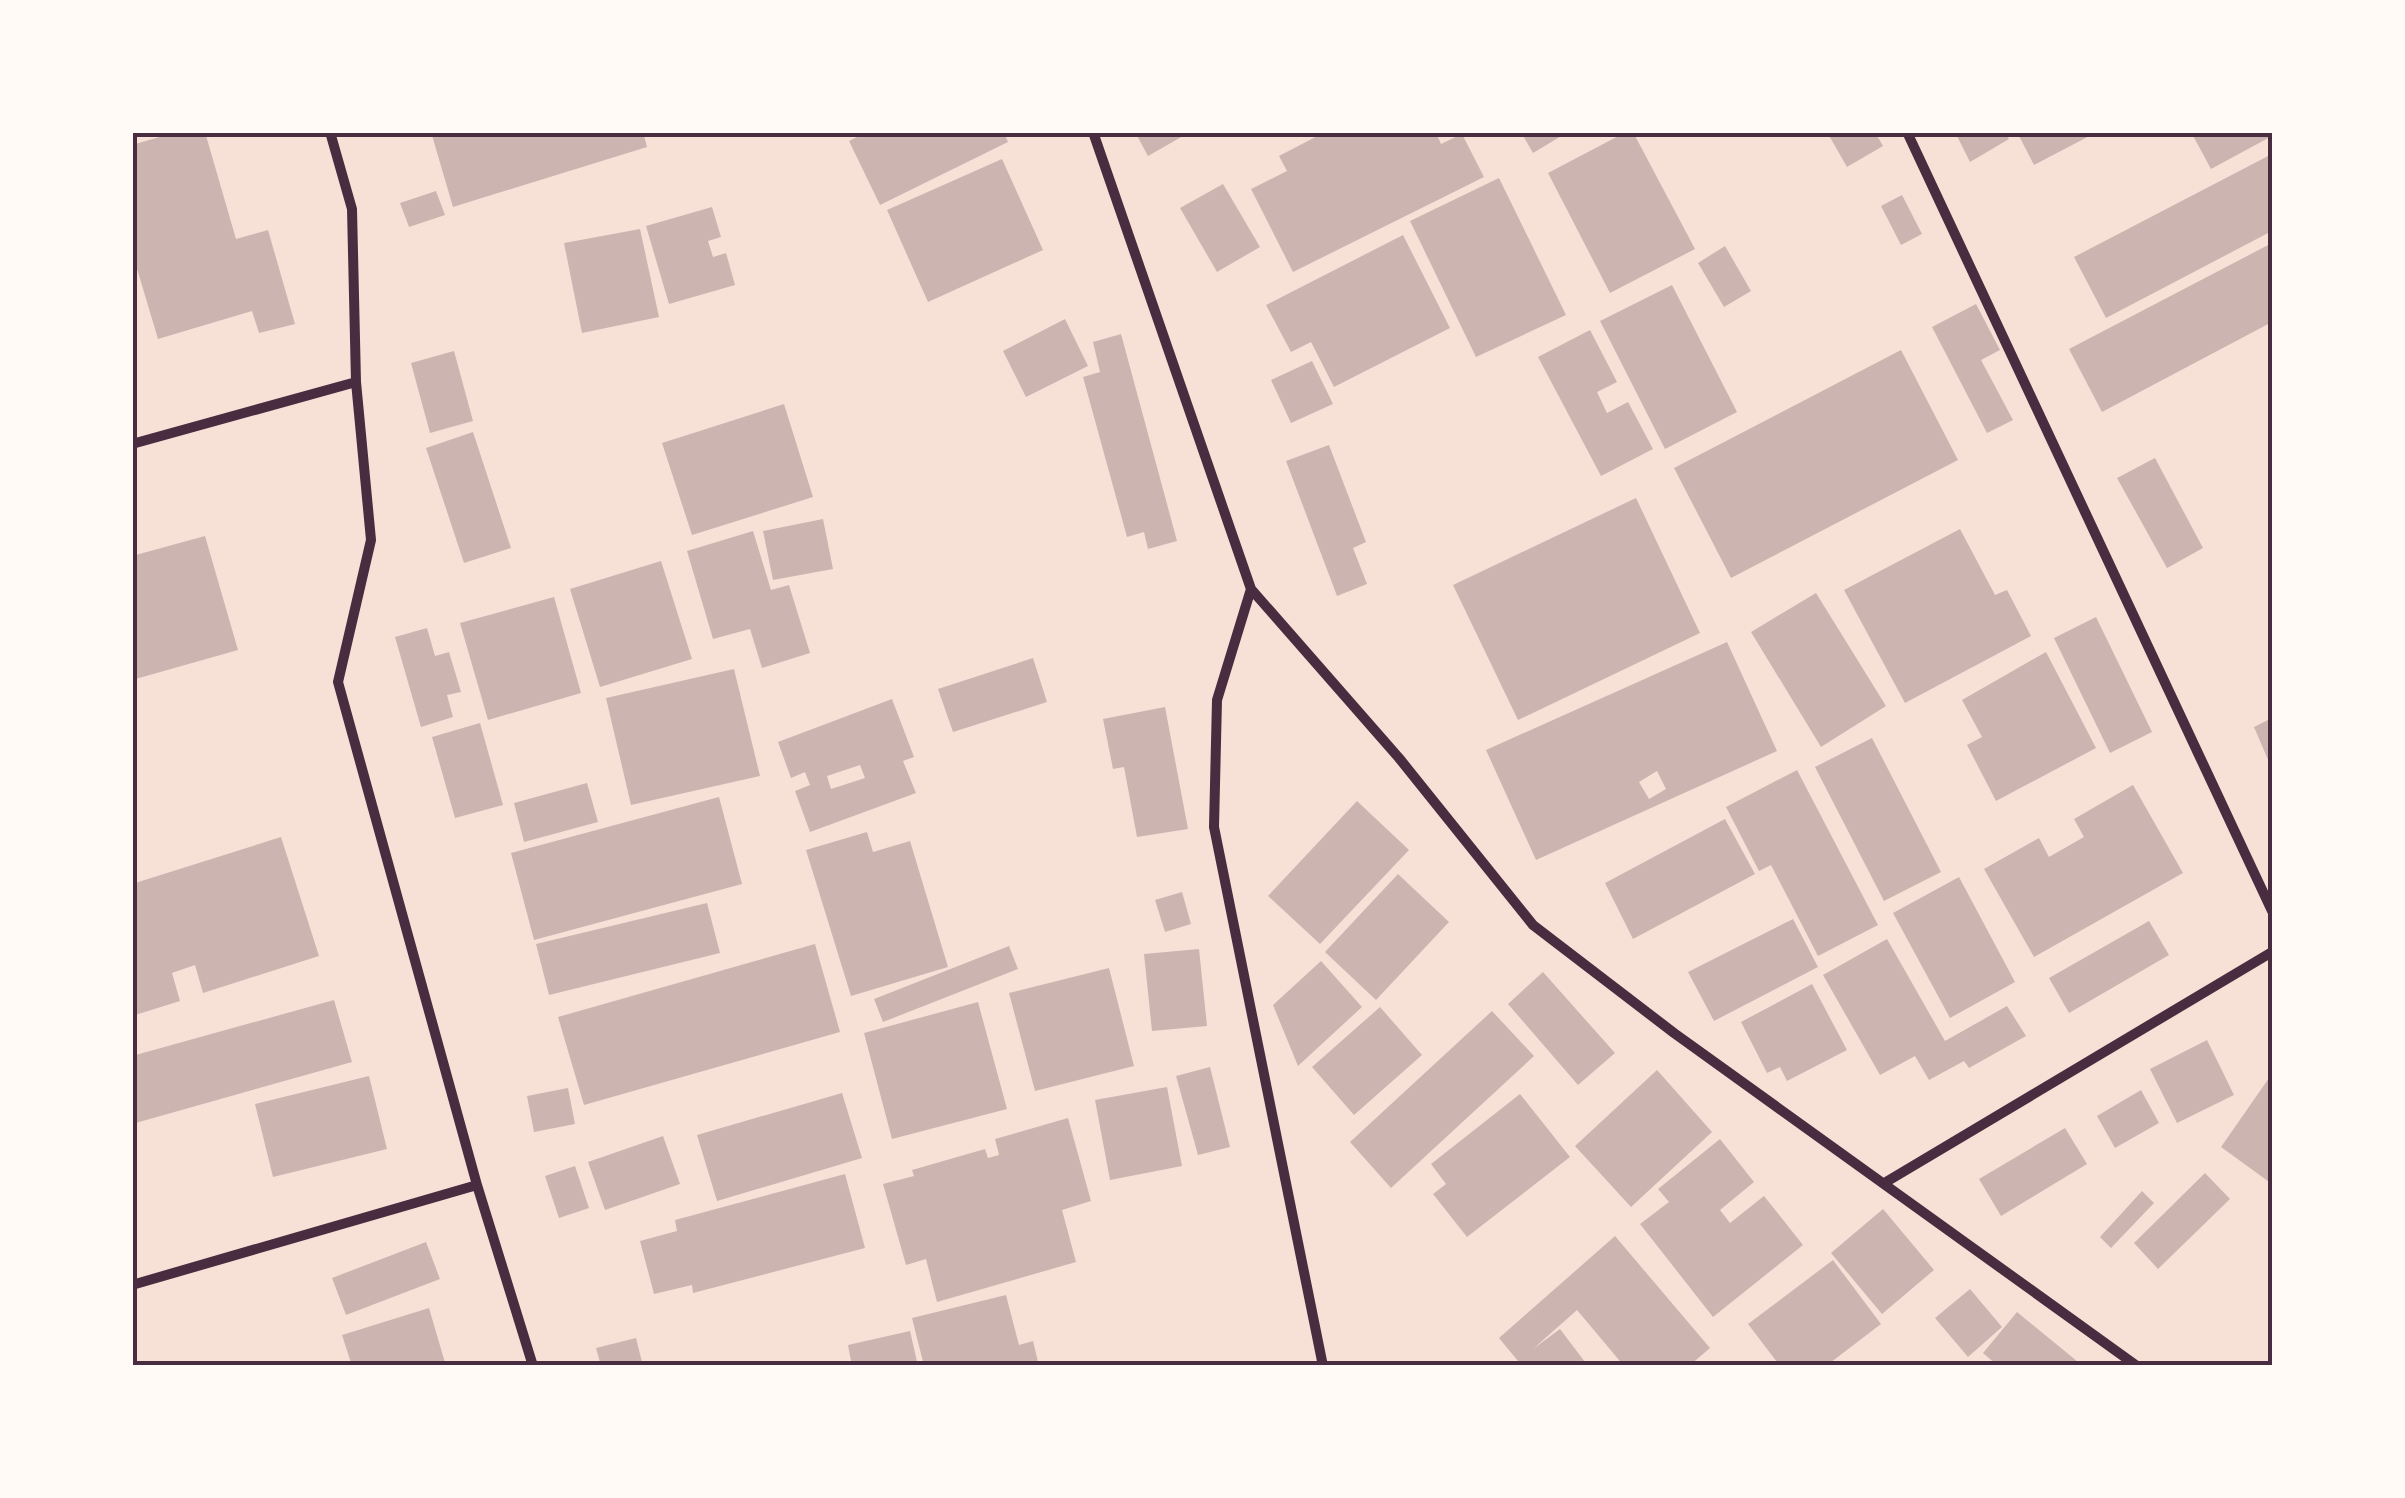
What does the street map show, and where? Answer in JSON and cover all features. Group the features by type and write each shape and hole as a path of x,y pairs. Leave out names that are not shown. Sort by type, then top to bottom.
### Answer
{"street":[{"path":"330,132 352,210 356,382 371,540 338,682 476,1186 533,1366"},
{"path":"1093,132 1251,589 1399,758 1533,925 1674,1033 2138,1366"},
{"path":"1907,132 2272,911"},
{"path":"132,444 356,382"},
{"path":"1251,589 1217,700 1214,827 1323,1366"},
{"path":"1886,1182 2272,952"},
{"path":"132,1285 476,1186"}],"building":[{"path":"177,132 205,132 236,239 268,230 295,324 259,333 252,311 158,339 132,252 132,145"},
{"path":"431,132 643,132 647,147 453,207"},
{"path":"867,132 1004,132 1008,142 880,205 849,141"},
{"path":"1135,132 1190,132 1148,156"},
{"path":"1325,132 1447,132 1438,137 1441,144 1462,134 1484,177 1293,272 1251,189 1287,171 1279,156"},
{"path":"1521,132 1568,132 1533,153"},
{"path":"1626,132 1633,132 1695,249 1610,293 1548,173"},
{"path":"1827,132 1875,132 1883,146 1847,167"},
{"path":"1955,132 2005,132 2009,139 1970,162"},
{"path":"2017,132 2097,132 2034,165"},
{"path":"2191,132 2272,132 2272,136 2211,169"},
{"path":"2272,154 2272,231 2106,318 2074,257"},
{"path":"1002,159 1043,250 928,302 887,210"},
{"path":"1499,178 1566,315 1476,357 1410,221"},
{"path":"1223,184 1260,247 1217,272 1180,208"},
{"path":"436,191 445,215 409,227 400,203"},
{"path":"1902,195 1922,234 1901,245 1881,206"},
{"path":"712,207 721,237 708,241 713,257 726,253 735,285 669,304 646,226"},
{"path":"640,229 659,317 582,333 564,243"},
{"path":"1403,235 1450,328 1334,387 1311,342 1291,352 1266,305"},
{"path":"2272,243 2272,322 2102,412 2069,349"},
{"path":"1725,246 1751,291 1724,307 1698,263"},
{"path":"1672,285 1737,412 1665,449 1600,321"},
{"path":"1976,304 2000,350 1981,360 2013,420 1987,433 1932,327"},
{"path":"1065,319 1088,366 1026,397 1003,351"},
{"path":"1590,330 1617,382 1597,392 1607,413 1628,402 1653,449 1601,476 1538,357"},
{"path":"1121,334 1177,541 1148,549 1144,532 1127,537 1083,377 1100,372 1093,342"},
{"path":"1901,350 1958,460 1731,578 1674,468"},
{"path":"454,351 473,421 430,433 411,363"},
{"path":"1312,361 1333,404 1291,423 1271,380"},
{"path":"784,404 813,497 692,535 662,443"},
{"path":"473,432 511,548 464,563 426,448"},
{"path":"1329,445 1366,542 1353,548 1367,584 1337,596 1286,461"},
{"path":"2155,458 2203,548 2167,568 2117,478"},
{"path":"1636,498 1700,633 1518,720 1453,585"},
{"path":"823,519 833,569 773,580 763,531"},
{"path":"1960,529 1995,595 2007,590 2031,636 1905,703 1844,590"},
{"path":"753,531 771,590 789,585 810,653 762,668 750,629 713,639 687,551"},
{"path":"205,536 238,650 132,680 132,556"},
{"path":"661,561 692,659 600,687 570,589"},
{"path":"1816,593 1886,706 1821,747 1751,632"},
{"path":"554,597 581,693 488,720 460,623"},
{"path":"2096,617 2152,732 2110,753 2054,638"},
{"path":"427,628 435,656 449,652 461,692 447,695 453,717 421,727 395,637"},
{"path":"1727,642 1777,751 1536,860 1486,750","holes":["1657,771 1666,789 1649,799 1639,782"]},
{"path":"2046,652 2096,748 1996,801 1967,745 1982,737 1962,700"},
{"path":"1033,658 1047,702 953,732 938,689"},
{"path":"734,669 760,776 631,805 606,698"},
{"path":"892,699 914,757 903,761 916,793 810,832 795,791 810,785 805,772 791,778 778,742","holes":["860,765 865,778 831,789 827,776"]},
{"path":"1165,707 1188,829 1137,837 1124,767 1113,769 1103,719"},
{"path":"2272,718 2272,769 2254,727"},
{"path":"480,723 503,805 455,818 432,737"},
{"path":"1872,738 1941,872 1884,901 1815,767"},
{"path":"1797,770 1878,925 1818,956 1771,865 1759,871 1726,807"},
{"path":"587,783 598,822 524,842 514,803"},
{"path":"2133,785 2183,873 2034,957 1984,869 2039,838 2049,857 2084,837 2074,819"},
{"path":"719,797 742,884 534,940 511,853"},
{"path":"1357,801 1409,850 1320,944 1268,896"},
{"path":"1725,819 1755,874 1633,939 1605,883"},
{"path":"867,832 873,852 910,841 948,967 851,996 806,850"},
{"path":"281,837 319,956 203,993 195,965 172,973 180,1001 132,1016 132,884"},
{"path":"1398,874 1449,922 1376,1000 1325,952"},
{"path":"1959,877 2015,982 1950,1018 1893,913"},
{"path":"1182,892 1191,924 1165,932 1155,900"},
{"path":"707,903 720,953 549,995 536,944"},
{"path":"1793,919 1818,967 1714,1021 1688,972"},
{"path":"2149,921 2169,955 2069,1013 2049,978"},
{"path":"1887,939 1945,1041 2007,1006 2026,1036 1969,1068 1964,1061 1929,1080 1915,1056 1880,1075 1823,975"},
{"path":"815,944 840,1032 584,1105 558,1017"},
{"path":"1009,946 1018,969 883,1022 874,999"},
{"path":"1199,949 1207,1026 1152,1031 1144,954"},
{"path":"1321,961 1362,1007 1298,1066 1273,1005"},
{"path":"1109,968 1134,1066 1035,1091 1009,993"},
{"path":"1543,972 1615,1053 1578,1085 1508,1004"},
{"path":"1812,984 1847,1050 1787,1081 1780,1067 1767,1073 1741,1022"},
{"path":"334,1000 352,1062 132,1124 132,1056"},
{"path":"978,1002 1007,1109 892,1139 864,1033"},
{"path":"1380,1007 1422,1055 1354,1115 1312,1067"},
{"path":"1492,1011 1534,1056 1391,1188 1350,1142"},
{"path":"2207,1040 2234,1095 2177,1123 2150,1069"},
{"path":"1210,1067 1230,1147 1198,1155 1176,1076"},
{"path":"1657,1070 1712,1132 1631,1207 1575,1146"},
{"path":"369,1076 387,1149 273,1177 255,1104"},
{"path":"2269,1078 2272,1081 2272,1184 2221,1147"},
{"path":"1167,1087 1182,1166 1110,1180 1095,1100"},
{"path":"568,1088 575,1124 534,1132 527,1096"},
{"path":"2141,1090 2159,1123 2115,1148 2097,1116"},
{"path":"842,1093 862,1158 717,1201 697,1135"},
{"path":"1520,1094 1570,1157 1467,1237 1433,1194 1446,1184 1431,1164"},
{"path":"1068,1118 1091,1201 1062,1210 1076,1262 937,1302 926,1259 906,1265 883,1184 914,1176 912,1170 985,1149 988,1158 999,1155 995,1139"},
{"path":"2065,1128 2087,1164 2001,1216 1979,1179"},
{"path":"663,1136 680,1184 605,1210 588,1162"},
{"path":"1720,1139 1754,1182 1720,1210 1730,1223 1764,1196 1803,1245 1713,1317 1640,1224 1669,1202 1658,1189"},
{"path":"575,1166 589,1208 559,1218 545,1176"},
{"path":"2205,1173 2230,1199 2158,1269 2134,1243"},
{"path":"845,1174 865,1248 693,1293 692,1285 654,1294 640,1241 677,1231 675,1220"},
{"path":"2142,1191 2154,1203 2111,1248 2100,1237"},
{"path":"1883,1209 1934,1270 1882,1314 1831,1253"},
{"path":"1615,1236 1710,1348 1689,1366 1624,1366 1577,1310 1533,1349 1560,1329 1588,1366 1511,1366 1518,1361 1499,1338"},
{"path":"426,1242 440,1279 346,1315 332,1278"},
{"path":"1833,1260 1881,1324 1826,1366 1780,1366 1748,1324"},
{"path":"1970,1289 2002,1327 1968,1357 1935,1318"},
{"path":"1006,1295 1019,1345 1033,1341 1039,1366 924,1366 912,1318"},
{"path":"429,1308 446,1366 352,1366 342,1335"},
{"path":"2017,1312 2083,1366 1998,1366 1983,1353"},
{"path":"910,1331 918,1366 852,1366 848,1345"},
{"path":"636,1338 643,1366 601,1366 596,1348"}]}
